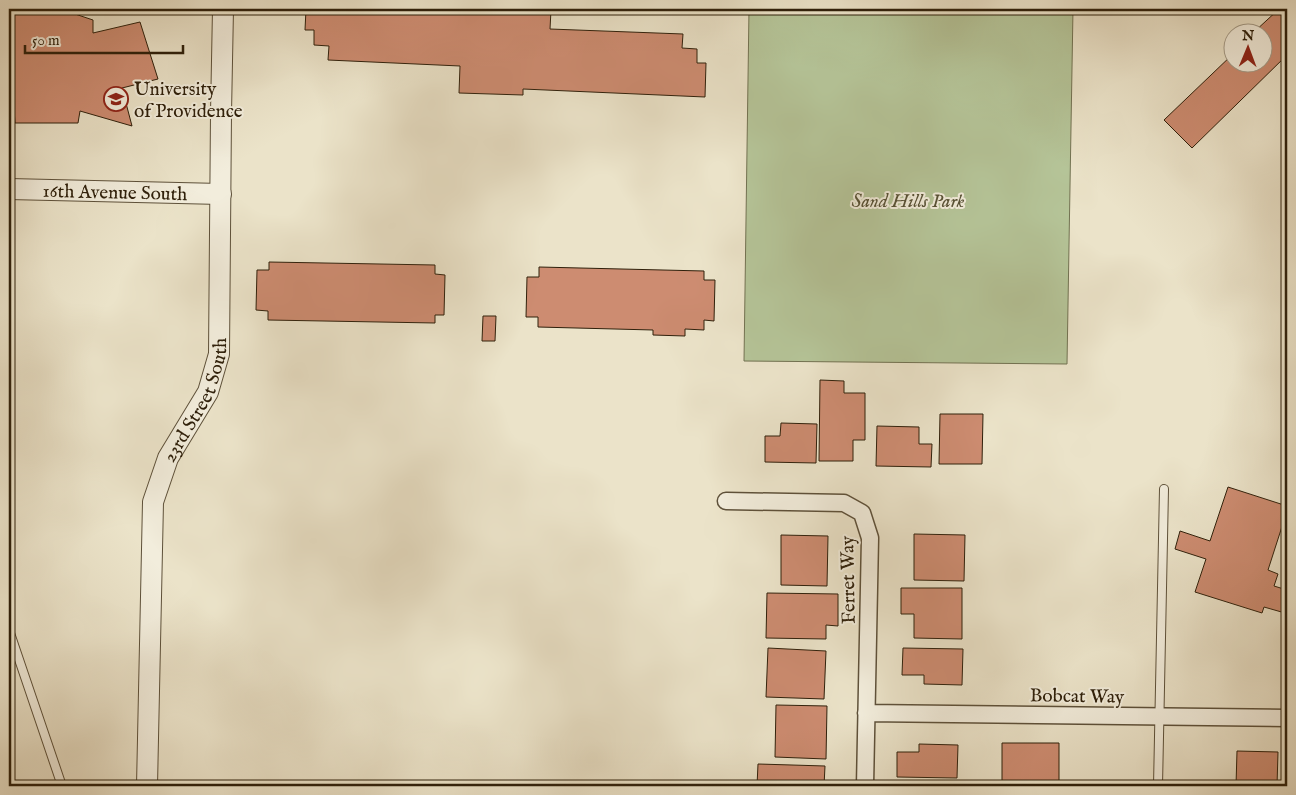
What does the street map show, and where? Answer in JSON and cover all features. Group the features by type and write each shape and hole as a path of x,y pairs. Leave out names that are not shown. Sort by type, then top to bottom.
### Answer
{"street":[{"name":"23rd Street South","path":"146,786 153,502 168,458 208,392 219,354 223,9"},
{"name":"16th Avenue South","path":"9,189 221,194"},
{"name":"Ferret Way","path":"726,500 844,503 862,513 870,538 865,786"},
{"name":"Bobcat Way","path":"866,713 1287,718"}],"lane":[{"path":"1158,786 1164,489"},
{"path":"9,630 62,786"}],"green space":[{"name":"Sand Hills Park","path":"749,9 1073,9 1067,364 744,361"}],"building":[{"path":"9,9 55,9 66,11 93,20 93,33 140,22 158,79 122,88 132,126 80,111 78,123 15,123 14,109 9,109"},
{"path":"306,9 551,10 550,29 683,34 682,48 697,49 697,63 706,63 705,97 523,89 523,95 459,93 460,66 328,60 329,46 314,45 314,30 305,30"},
{"path":"1279,9 1287,9 1287,55 1274,68 1274,22 1265,22"},
{"path":"1224,63 1224,72 1270,72 1192,148 1164,120"},
{"path":"269,262 435,265 435,274 445,275 444,315 435,315 435,323 268,320 268,311 256,310 257,270 269,270"},
{"path":"539,267 704,271 704,280 715,280 714,321 704,320 704,330 685,329 685,336 653,335 653,330 538,327 538,317 526,317 527,277 539,277"},
{"path":"483,316 496,316 495,341 482,341"},
{"path":"820,380 844,381 844,393 865,393 865,440 853,440 853,461 819,461"},
{"path":"940,414 983,414 982,464 939,464"},
{"path":"781,423 817,424 816,463 765,462 765,436 780,436"},
{"path":"877,426 919,427 919,444 932,444 931,467 876,466"},
{"path":"1228,487 1287,506 1268,570 1278,574 1274,586 1287,590 1285,613 1264,607 1262,613 1195,592 1206,559 1175,549 1180,531 1210,541"},
{"path":"914,534 965,535 964,581 914,580"},
{"path":"781,535 828,536 827,586 781,585"},
{"path":"901,588 962,588 962,639 914,638 914,614 901,614"},
{"path":"767,593 838,594 838,626 826,625 826,639 766,638"},
{"path":"768,648 826,651 824,699 766,697"},
{"path":"903,648 963,649 962,685 924,684 924,675 902,675"},
{"path":"776,705 827,706 826,759 775,757"},
{"path":"1002,743 1059,743 1059,786 1002,786"},
{"path":"919,744 958,745 957,778 897,777 897,752 919,752"},
{"path":"1237,751 1278,752 1277,786 1236,786"},
{"path":"758,764 825,766 824,786 757,786"}],"place":[{"name":"University of Providence","path":"116,99"}]}
